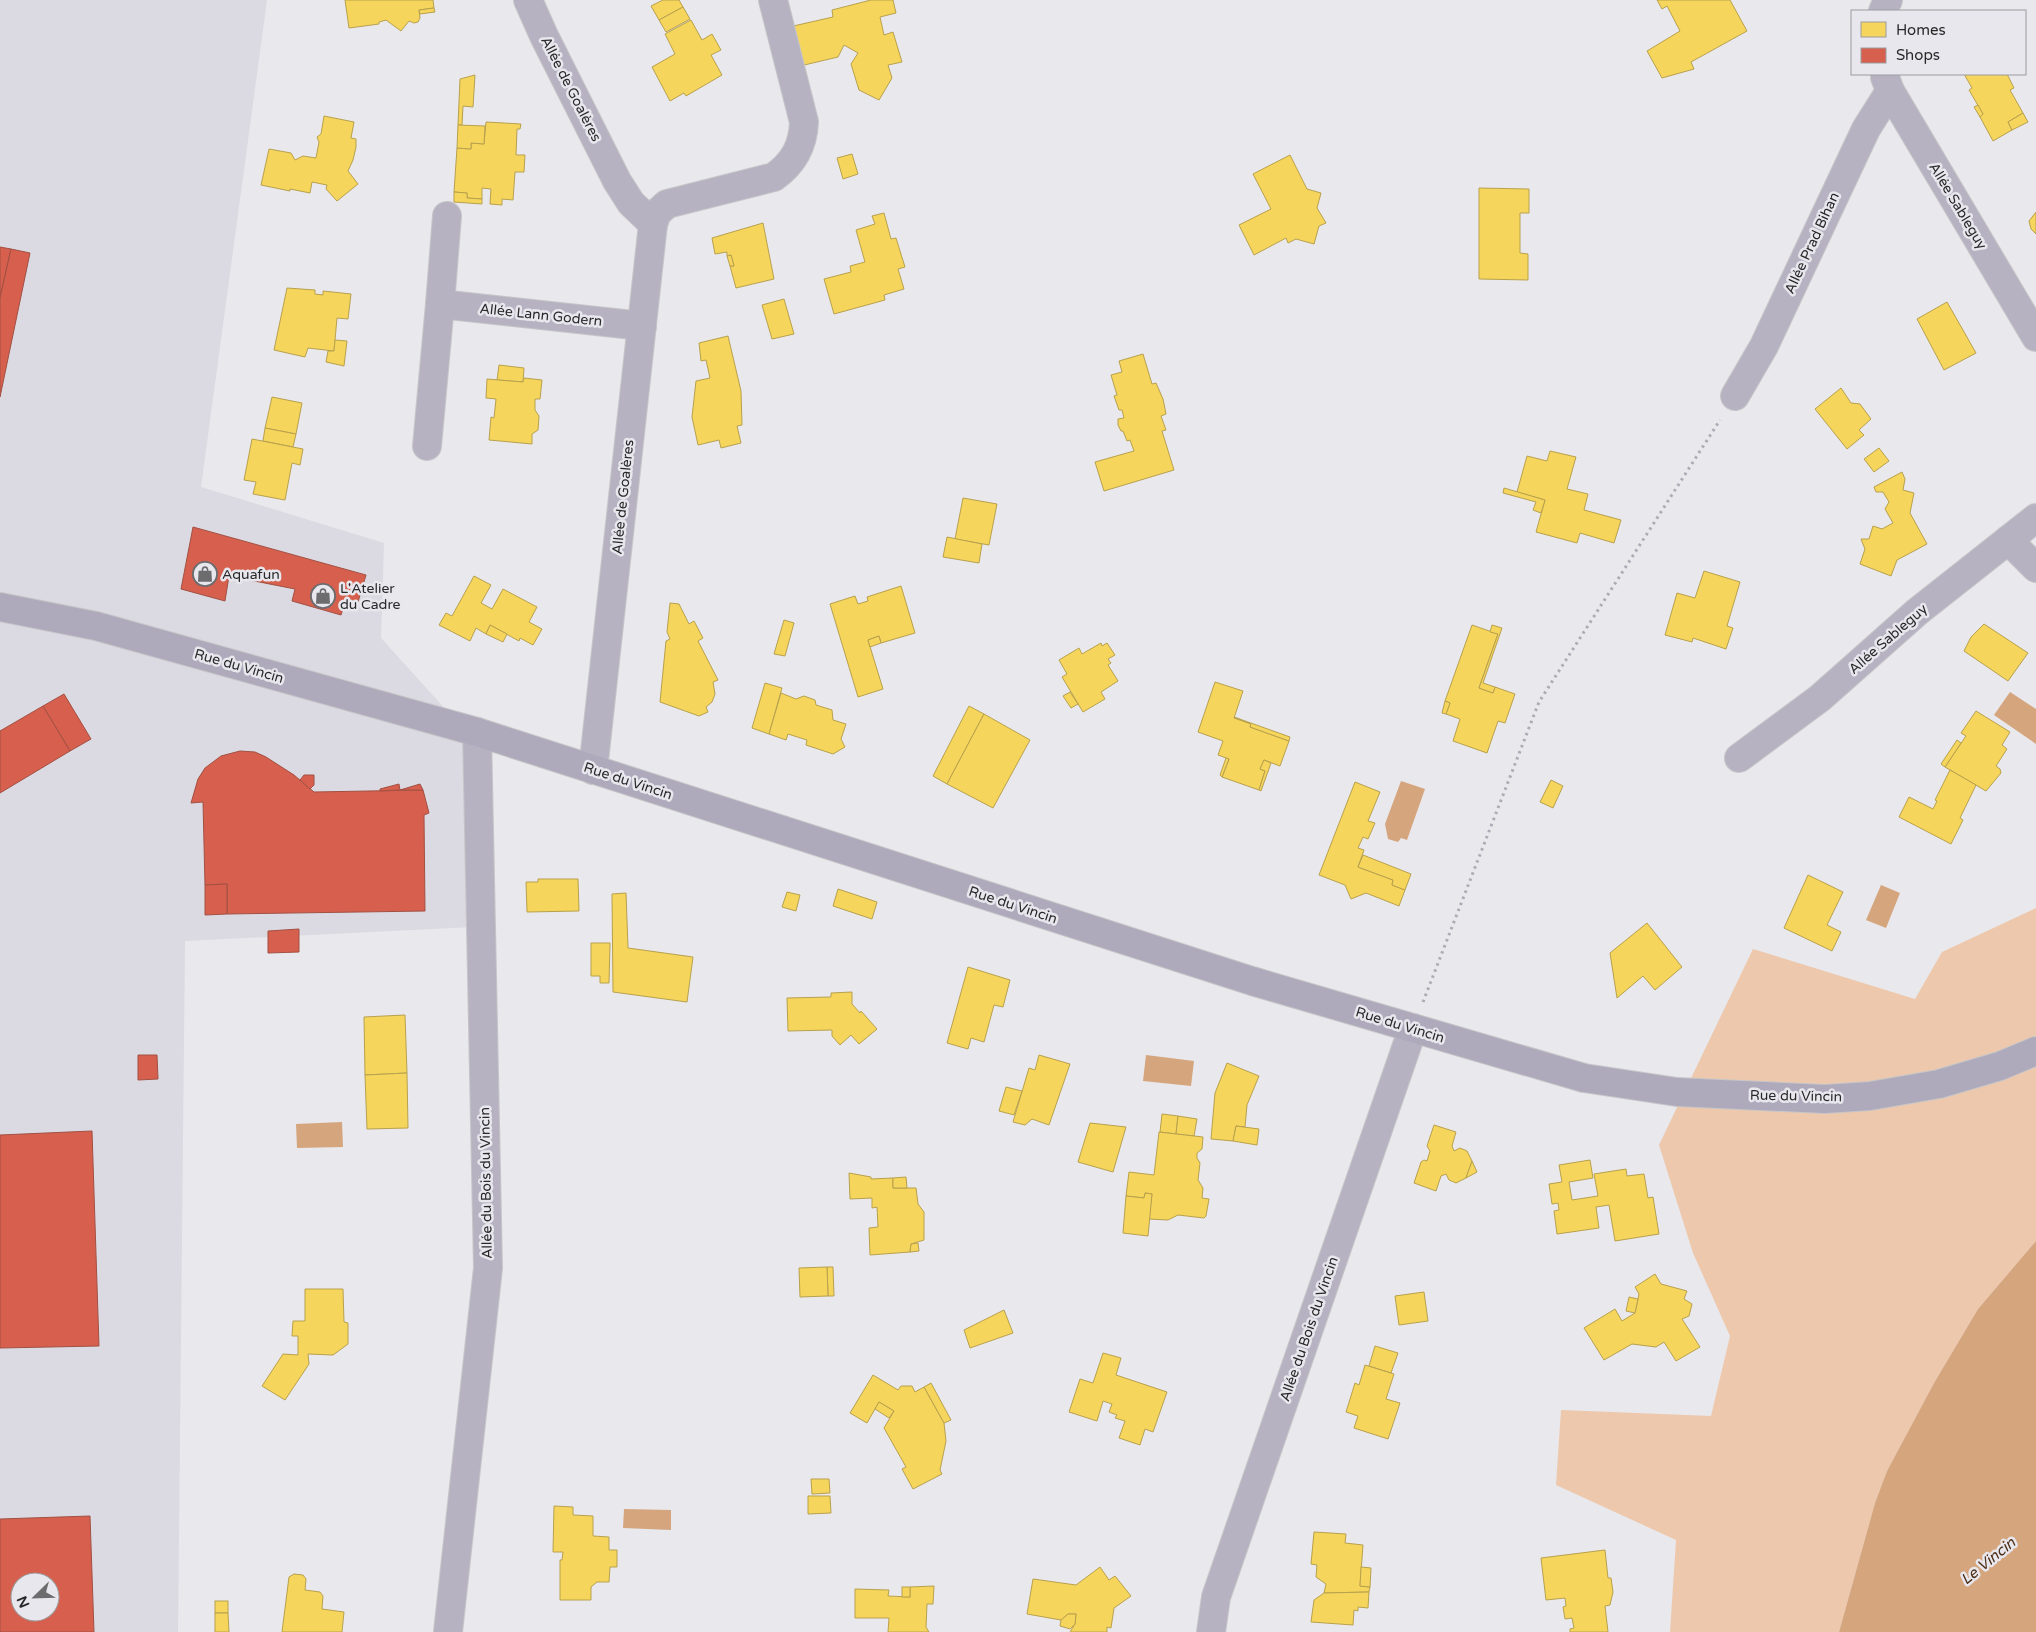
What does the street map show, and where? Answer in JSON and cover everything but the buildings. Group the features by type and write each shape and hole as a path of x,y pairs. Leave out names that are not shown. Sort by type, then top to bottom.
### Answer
{"main road":[{"name":"Rue du Vincin","path":"0,606 96,626 477,732 1243,978 1584,1078 1677,1092 1825,1099 1870,1096 1939,1084 2000,1066 2036,1051"}],"street":[{"name":"Allée de Goalères","path":"528,0 544,36 617,181 630,203 652,224 593,770"},
{"path":"652,224 656,213 667,204 774,177 785,169 797,155 804,137 804,122 773,0"},
{"name":"Allée Sableguy","path":"1887,82 2036,337"},
{"name":"Allée Prad Bihan","path":"1735,396 1764,346 1887,82"},
{"path":"427,446 447,216"},
{"name":"Allée Lann Godern","path":"440,304 642,326"},
{"name":"Allée Sableguy","path":"1739,758 1820,698 1917,612 2036,518"},
{"path":"2008,540 2036,568"},
{"name":"Allée du Bois du Vincin","path":"448,1632 488,1268 477,732"},
{"name":"Allée du Bois du Vincin","path":"1211,1632 1216,1598 1412,1028"}],"path":[{"path":"1412,1028 1539,702 1735,396"}],"shaded area":[{"path":"0,0 267,0 201,487 384,543 381,638 467,733 472,927 185,941 178,1632 0,1632"},
{"path":"2036,908 2036,1241 1978,1309 1934,1383 1887,1471 1875,1503 1839,1632 1670,1632 1676,1540 1556,1485 1561,1410 1711,1416 1730,1336 1693,1253 1659,1145 1753,949 1915,999 1942,952"}],"water":[{"path":"2010,692 2036,709 2036,744 1994,715"},
{"path":"1401,781 1425,789 1407,840 1401,838 1398,842 1388,839 1385,824"},
{"path":"1881,885 1900,893 1886,928 1866,920"},
{"path":"1146,1055 1194,1061 1191,1086 1143,1081"},
{"path":"342,1122 343,1147 297,1148 296,1124"},
{"name":"Le Vincin","path":"2036,1241 2036,1632 1839,1632 1875,1503 1887,1471 1934,1383 1978,1309"},
{"path":"624,1509 671,1510 671,1530 623,1528"}],"place":[{"name":"Aquafun","path":"205,574"},
{"name":"L'Atelier du Cadre","path":"323,596"}]}
